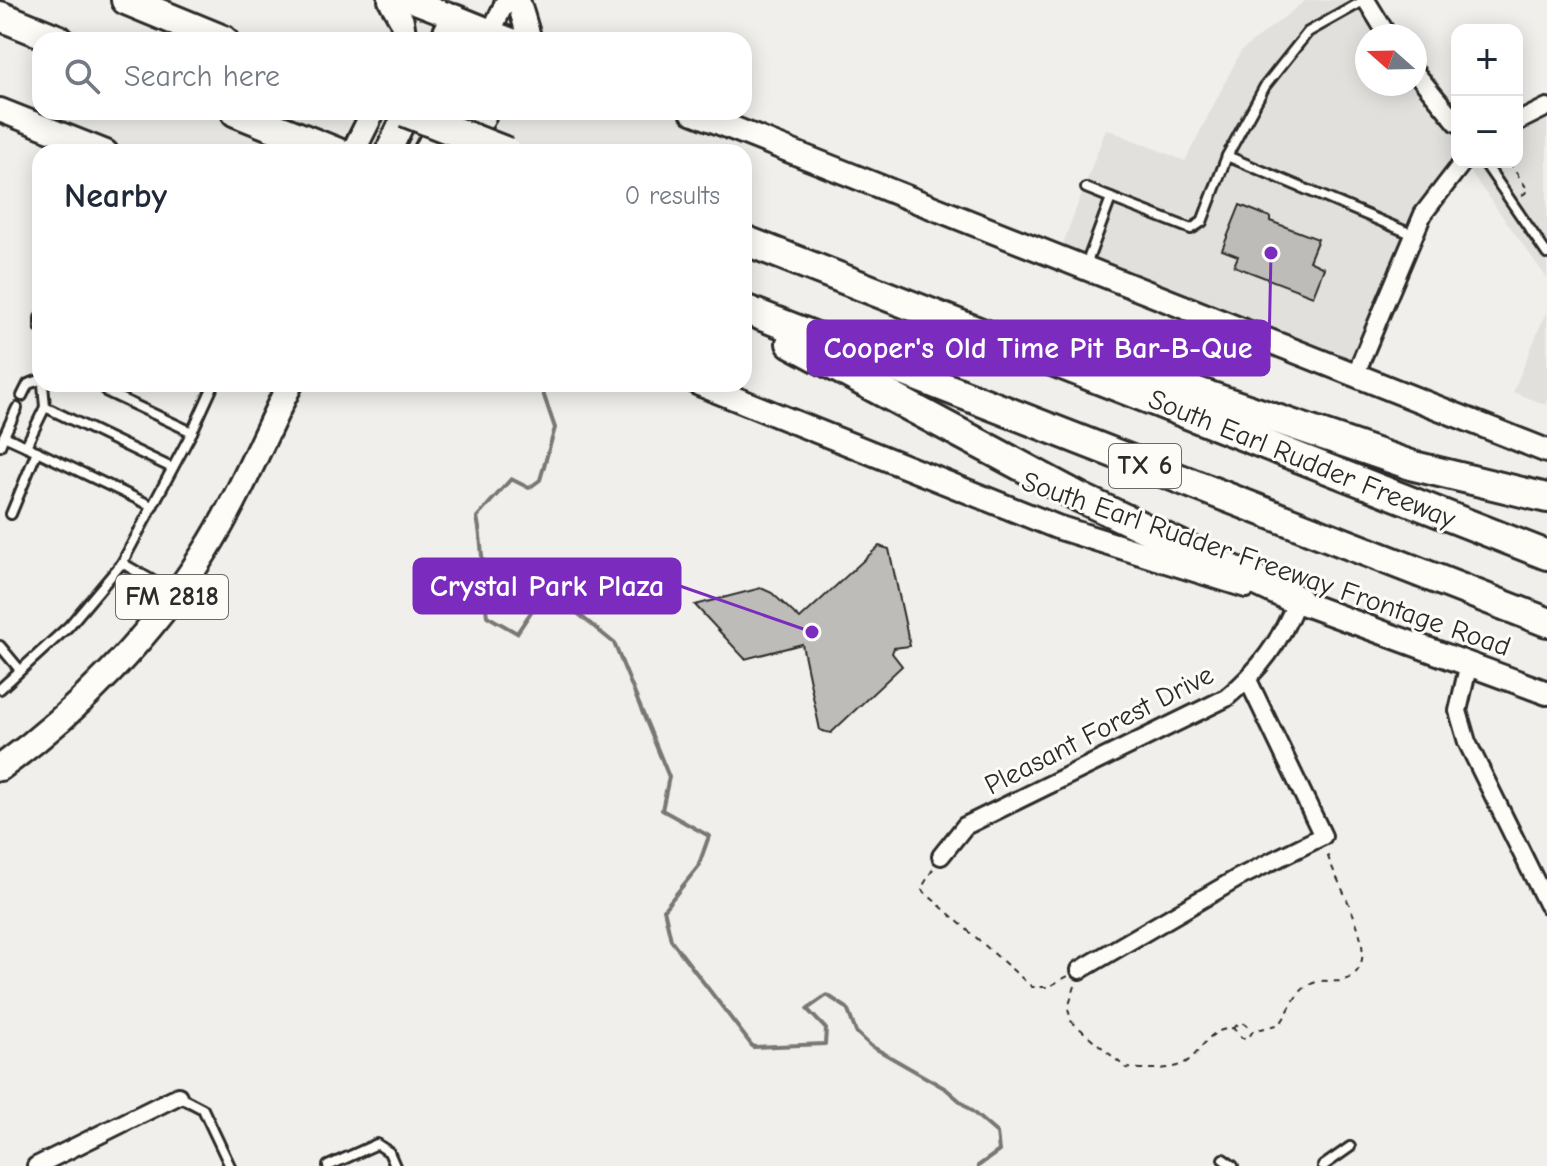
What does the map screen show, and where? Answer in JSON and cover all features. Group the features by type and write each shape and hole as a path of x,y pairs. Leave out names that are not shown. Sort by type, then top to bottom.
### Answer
{"highway":[{"path":"126,0 204,32"},
{"path":"0,16 39,32"},
{"path":"256,120 316,144"},
{"path":"426,120 487,144"},
{"name":"South Earl Rudder Freeway","path":"752,243 1547,555"},
{"path":"890,295 944,306 1414,466 1547,498"},
{"name":"TX 6","path":"752,312 1547,622"},
{"path":"752,322 1081,498 1297,600"}],"main road":[{"path":"390,0 402,21 404,32"},
{"path":"410,0 458,8 489,32"},
{"path":"518,0 528,32"},
{"path":"446,32 458,8"},
{"path":"0,110 86,144"},
{"path":"357,144 369,120"},
{"path":"392,144 402,120"},
{"path":"430,144 443,120"},
{"path":"470,144 482,120"},
{"path":"712,120 1547,451"},
{"name":"FM 2818","path":"0,768 104,680 175,593 205,551 286,392"},
{"name":"South Earl Rudder Freeway Frontage Road","path":"719,392 1057,527 1153,560 1297,600 1547,693"}],"street":[{"path":"497,32 506,0"},
{"path":"1365,0 1380,24"},
{"path":"1427,87 1451,116"},
{"path":"1523,119 1547,107"},
{"path":"1356,373 1414,235 1446,180 1457,168"},
{"name":"Pleasant Forest Drive","path":"941,856 965,826 1204,711 1248,680 1274,649 1297,600"},
{"path":"1469,663 1458,711 1467,742 1547,904"},
{"path":"1080,970 1238,878 1323,836 1248,680"},
{"path":"36,1166 178,1096"}],"lane":[{"path":"1086,188 1191,229 1202,222 1227,156 1265,86 1308,32 1365,0"},
{"path":"1227,156 1414,235"},
{"path":"1488,168 1547,254"},
{"path":"1085,266 1111,198"},
{"path":"22,396 28,384 32,383"},
{"path":"26,446 45,407 43,392"},
{"path":"107,392 192,432"},
{"path":"0,689 69,626 122,563 210,392"},
{"path":"45,407 172,468"},
{"path":"0,446 17,408"},
{"path":"4,436 152,506"},
{"path":"11,514 37,451"},
{"path":"122,563 175,593"},
{"path":"0,646 20,670"},
{"path":"178,1096 203,1109 230,1166"},
{"path":"328,1166 377,1144 389,1152 395,1166"},
{"path":"1323,1166 1350,1147"},
{"path":"1223,1159 1233,1166"}],"path":[{"path":"1513,168 1528,190 1521,199"},
{"path":"1233,1028 1242,1038 1249,1037 1253,1031 1280,1024 1295,995 1309,985 1322,981 1342,981 1353,976 1365,954 1362,939 1331,867 1323,836"},
{"path":"941,856 921,889 1032,987 1048,987 1080,970"},
{"path":"1080,970 1068,1008 1071,1021 1126,1068 1180,1065 1212,1033 1233,1028 1242,1022 1253,1031"}],"shaded area":[{"path":"1306,0 1359,0 1375,24 1355,24 1355,96 1424,96 1451,127 1451,165 1436,181 1410,227 1354,368 1061,249 1106,129 1185,161 1241,51"},
{"path":"1547,115 1547,278 1467,168 1523,168 1523,128"},
{"path":"1547,310 1547,405 1513,392"}],"building":[{"path":"1240,205 1270,217 1270,221 1318,239 1309,261 1324,268 1313,296 1234,266 1238,256 1222,250"},
{"path":"879,546 889,549 910,646 894,648 892,653 902,666 831,733 826,732 820,730 802,644 745,659 695,605 761,588 772,593 800,619"}],"waterway":[{"path":"543,392 555,428 540,480 529,488 511,479 477,517 487,616 517,633 533,609 565,603 614,643 669,777 662,810 709,836 698,867 664,909 671,940 753,1047 825,1044 826,1029 807,1009 827,995 847,1008 856,1032 871,1046 946,1089 997,1133 999,1151 978,1166"}],"place":[{"name":"Cooper's Old Time Pit Bar-B-Que","path":"1271,253"},
{"name":"Crystal Park Plaza","path":"812,632"}]}
